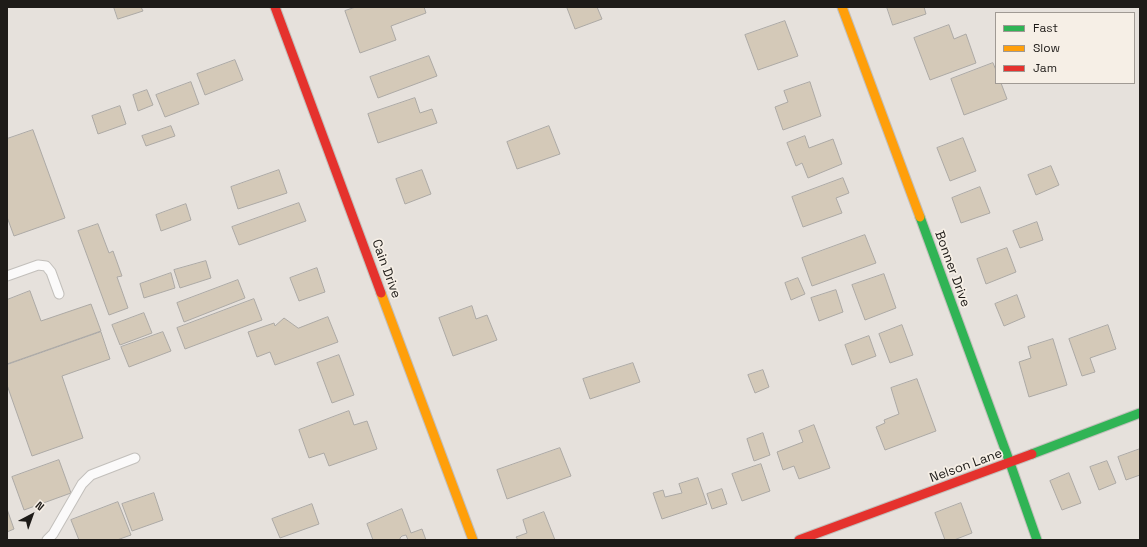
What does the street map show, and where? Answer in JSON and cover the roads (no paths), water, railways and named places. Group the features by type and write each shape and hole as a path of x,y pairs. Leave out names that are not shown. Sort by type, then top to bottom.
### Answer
{"street":[{"name":"Cain Drive","path":"275,7 473,540"},
{"name":"Bonner Drive","path":"842,7 1037,540"},
{"name":"Nelson Lane","path":"799,540 1010,463 1140,413"}],"lane":[{"path":"7,276 38,265 46,266 51,272 59,294"},
{"path":"47,540 53,534 82,484 91,474 135,458"}]}
